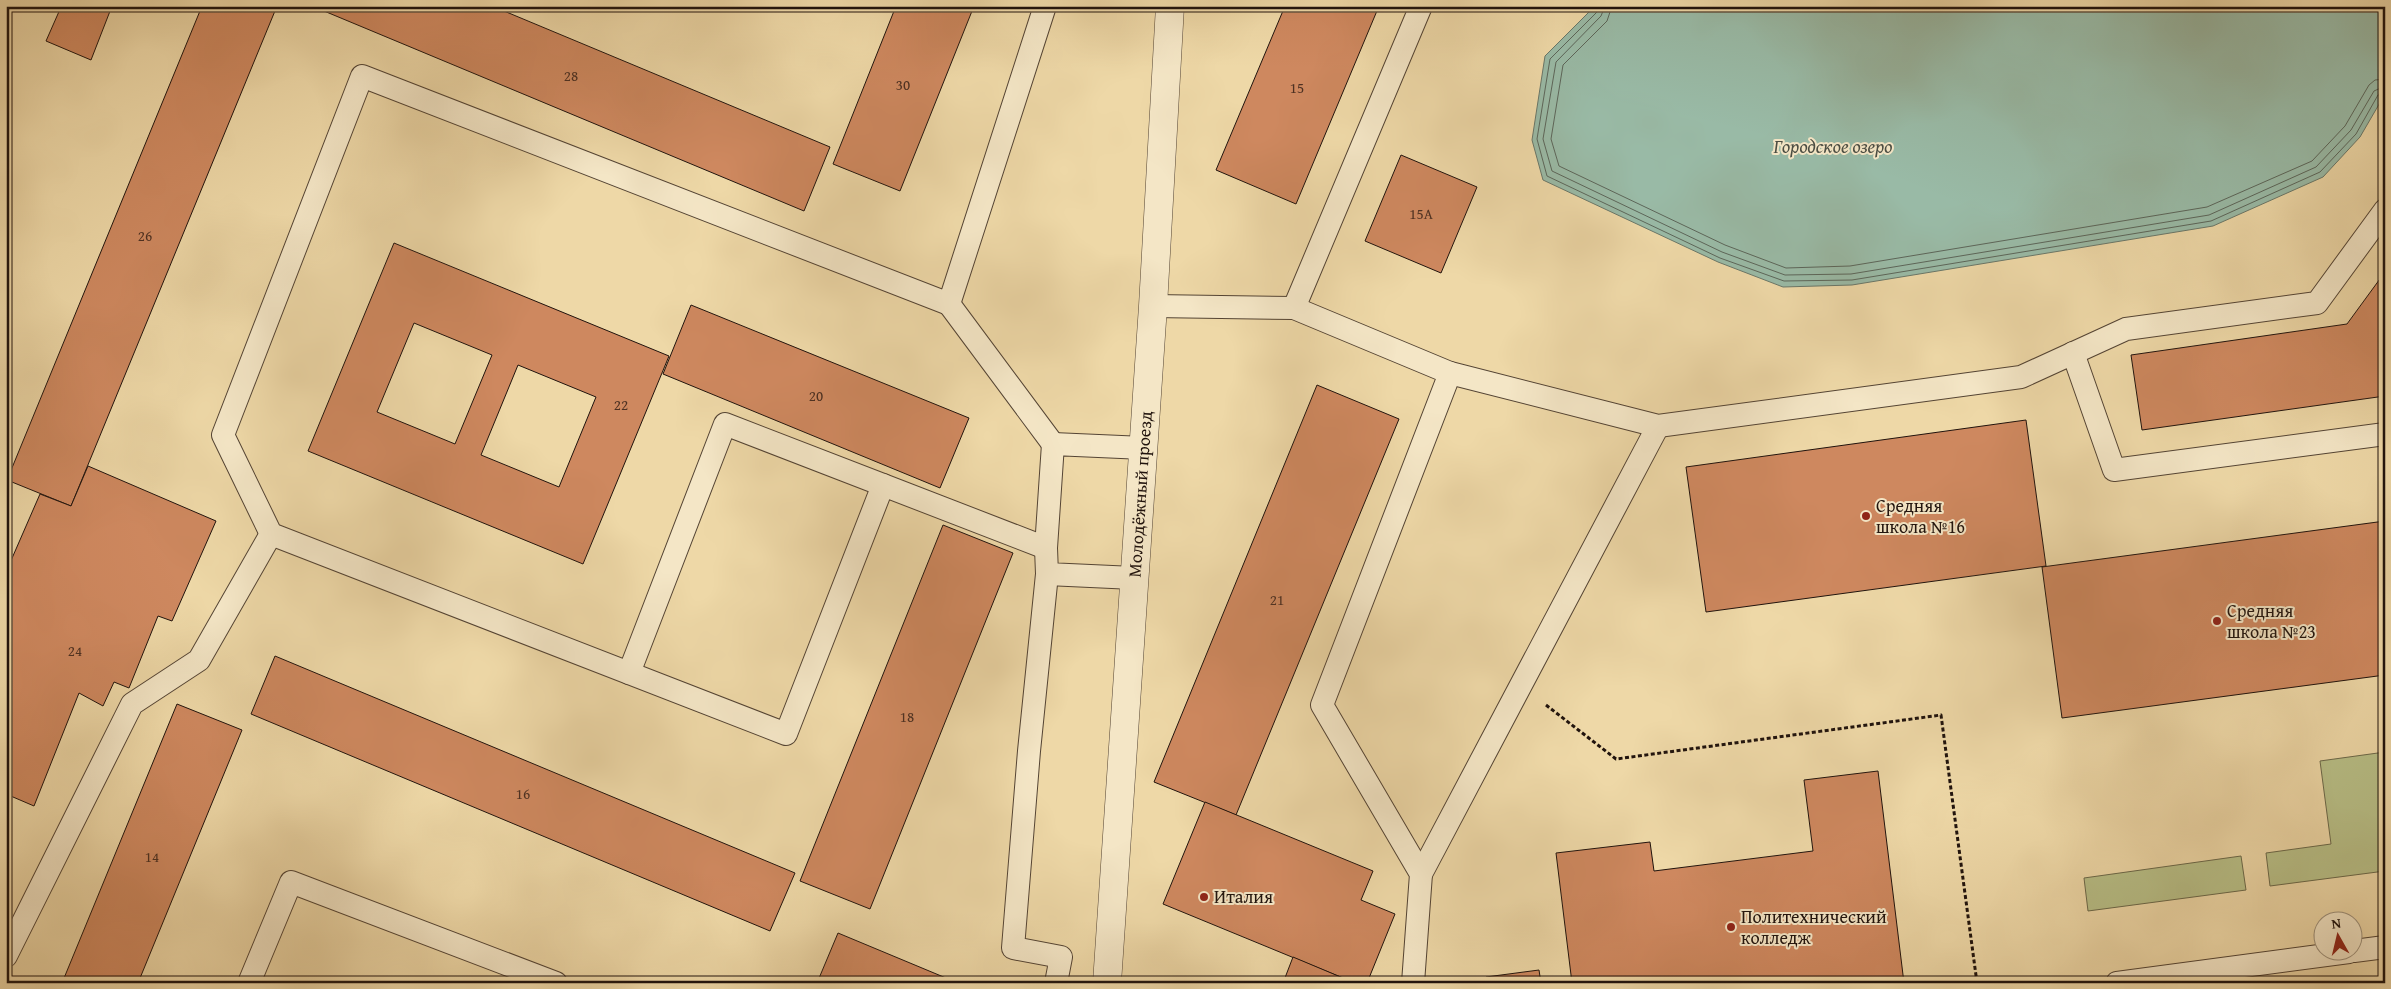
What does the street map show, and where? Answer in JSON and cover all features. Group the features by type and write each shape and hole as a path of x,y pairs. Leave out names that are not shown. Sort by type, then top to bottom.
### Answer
{"street":[{"name":"Молодёжный проезд","path":"1107,983 1144,448 1170,6"}],"lane":[{"path":"949,304 1045,6"},
{"path":"1294,308 1421,6"},
{"path":"883,485 786,734 271,534 223,435 362,76 949,304 1053,444 1046,574 1028,751 1013,948 1061,956 1056,983"},
{"path":"1153,306 1294,308 1450,373 1658,426 2021,377 2126,329 2318,303 2385,210"},
{"path":"2073,353 2114,470 2385,434"},
{"path":"1421,874 1322,705 1450,373"},
{"path":"629,673 725,424 1046,548"},
{"path":"1413,983 1421,874 1658,426"},
{"path":"1053,444 1144,448"},
{"path":"6,956 132,704 199,660 271,534"},
{"path":"1046,574 1134,578"},
{"path":"249,983 290,882 556,983"},
{"path":"2364,950 2385,947"},
{"path":"2117,983 2314,957"}],"path":[{"path":"1520,686 1616,759 1941,714 1977,983"}],"green space":[{"path":"2385,752 2385,871 2270,886 2266,853 2331,844 2320,761"},
{"path":"2241,856 2246,890 2088,911 2084,878"}],"water":[{"name":"Городское озеро","path":"1595,6 2385,6 2385,94 2360,137 2323,177 2213,226 1852,285 1783,287 1718,262 1543,180 1532,140 1545,56"}],"building":[{"path":"58,6 112,6 91,60 46,41 61,7"},
{"path":"202,6 277,6 71,506 7,480"},
{"path":"312,6 492,6 830,147 804,211"},
{"path":"896,6 974,6 900,191 833,164"},
{"path":"1285,6 1379,6 1296,204 1216,170"},
{"path":"1401,155 1477,187 1441,273 1365,241"},
{"path":"394,243 669,356 583,564 308,451","holes":["414,323 492,355 455,444 377,412","518,365 596,397 559,487 481,455"]},
{"path":"2385,272 2385,396 2142,430 2131,355 2347,324"},
{"path":"691,305 969,418 940,488 663,374"},
{"path":"1317,385 1399,419 1236,815 1154,782"},
{"name":"Средняя школа №16","path":"2026,420 2046,566 1706,612 1686,467"},
{"path":"88,466 216,521 172,621 158,616 129,688 114,682 103,706 79,693 34,806 6,794 6,572 40,494 71,506"},
{"name":"Средняя школа №23","path":"2385,521 2385,675 2062,718 2042,567"},
{"path":"943,525 1013,553 870,909 800,881"},
{"path":"275,656 795,873 770,931 251,714"},
{"path":"177,704 242,730 138,983 62,983"},
{"name":"Политехнический колледж","path":"1878,771 1904,983 1572,983 1556,853 1650,842 1654,871 1813,851 1804,780"},
{"path":"1205,802 1373,871 1361,900 1395,914 1367,983 1355,983 1163,904"},
{"path":"838,933 958,983 817,983"},
{"path":"1293,957 1355,983 1283,983"},
{"path":"1539,970 1541,983 1487,983 1486,977"}],"place":[{"name":"Средняя школа №16","path":"1866,516"},
{"name":"Средняя школа №23","path":"2217,621"},
{"name":"Италия","path":"1204,897"},
{"name":"Политехнический колледж","path":"1731,927"}]}
